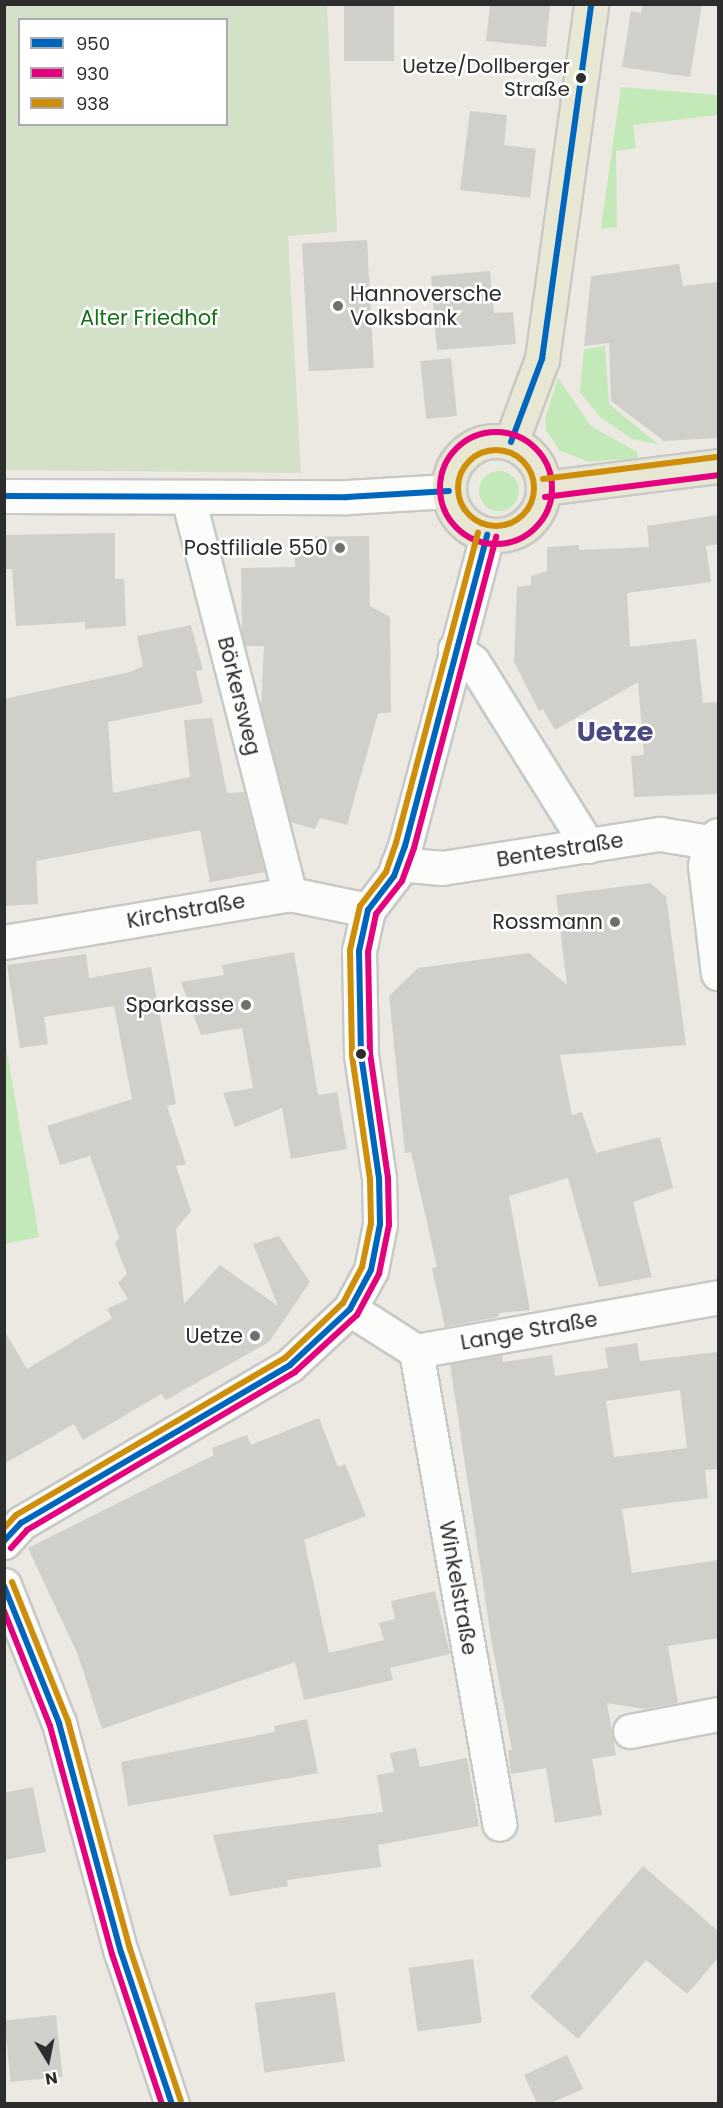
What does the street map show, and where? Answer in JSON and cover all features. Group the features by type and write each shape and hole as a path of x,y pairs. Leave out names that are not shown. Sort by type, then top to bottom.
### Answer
{"main road":[{"path":"511,442 543,359 591,4"},
{"path":"511,442 535,460 544,488 542,502 526,525 514,532 487,535 461,519 449,492 450,476 467,451 480,443 511,442"},
{"path":"544,488 718,466"}],"street":[{"path":"4,496 188,498 403,496 449,492"},
{"name":"Börkersweg","path":"188,498 290,894"},
{"path":"4,1542 21,1523 291,1365 350,1309 371,1270 380,1224 379,1179 362,1054 359,951 368,910 398,864 487,535"},
{"path":"455,649 473,662 588,846"},
{"name":"Bentestraße","path":"398,864 442,868 660,834 714,839"},
{"path":"714,839 705,866 718,974"},
{"name":"Kirchstraße","path":"4,942 290,894 368,910"},
{"name":"Lange Straße","path":"416,1351 718,1297"},
{"path":"350,1309 416,1351"},
{"name":"Winkelstraße","path":"416,1351 499,1824"},
{"path":"4,1586 59,1723 121,1952 172,2103"},
{"path":"630,1731 718,1714"}],"green space":[{"name":"Alter Friedhof","path":"5,4 327,5 337,232 288,236 301,473 5,470"},
{"path":"621,87 718,95 718,115 633,125 636,148 616,151 617,227 601,229"},
{"path":"605,346 609,404 659,445 632,439 601,418 580,392 584,349"},
{"path":"558,378 591,426 637,452 638,458 589,462 559,450 546,430 545,419"},
{"path":"499,471 513,477 519,491 513,505 499,511 485,505 479,491 485,477"},
{"path":"4,1035 39,1237 5,1244 4,1244"}],"building":[{"path":"344,4 394,4 394,61 344,61"},
{"path":"490,4 550,4 546,47 486,41"},
{"path":"643,4 702,4 690,77 622,67 631,11 641,13"},
{"path":"470,111 507,115 504,145 536,149 530,198 460,190"},
{"name":"Hannoversche Volksbank","path":"367,240 374,368 309,371 302,243"},
{"path":"679,264 683,286 718,282 718,438 664,441 611,401 609,343 584,346 591,276"},
{"path":"490,271 494,313 513,312 516,344 437,350 431,276"},
{"path":"451,358 457,416 426,419 420,361"},
{"path":"718,515 718,544 706,546 711,582 627,593 630,647 696,639 703,703 718,702 718,794 634,797 631,756 644,755 638,682 555,730 543,709 539,711 514,662 517,587 531,585 531,576 547,571 547,547 579,545 579,550 649,547 647,526"},
{"path":"115,533 115,579 124,579 126,626 85,629 85,622 16,626 12,569 4,569 4,535"},
{"path":"369,536 370,606 390,617 391,712 378,714 347,825 320,818 315,829 291,822 261,708 264,646 245,646 242,633 241,568 295,567 294,537"},
{"path":"191,625 203,670 196,671 203,703 108,722 113,793 190,777 184,720 212,718 227,793 244,792 265,872 210,882 200,830 36,861 38,904 4,906 4,699 130,672 143,666 137,636"},
{"path":"650,883 666,896 686,1045 560,1055 572,1115 582,1112 596,1153 660,1137 673,1188 633,1202 652,1277 599,1287 568,1178 509,1196 530,1310 499,1313 498,1317 445,1327 432,1268 437,1267 411,1152 405,1153 389,996 418,968 529,953 567,985 556,895"},
{"path":"294,952 318,1095 337,1092 347,1149 291,1159 282,1108 235,1127 223,1093 253,1088 242,1028 201,1035 181,982 224,975 222,965"},
{"path":"86,954 89,978 151,967 176,1104 167,1106 186,1164 176,1166 191,1211 176,1229 184,1304 220,1265 278,1306 253,1244 279,1236 310,1282 269,1342 166,1400 161,1394 83,1440 74,1424 4,1464 4,1330 27,1369 112,1318 107,1309 128,1299 118,1283 127,1274 115,1244 119,1237 90,1156 60,1165 47,1126 132,1099 114,1006 44,1017 48,1044 20,1048 7,965"},
{"path":"637,1343 640,1361 718,1352 718,1469 705,1470 708,1498 622,1509 632,1573 718,1560 718,1638 668,1646 678,1703 645,1709 607,1703 616,1755 592,1759 602,1815 555,1823 546,1768 511,1774 508,1750 512,1750 492,1644 450,1364 502,1355 503,1362 552,1355 555,1376 608,1368 605,1348","holes":["680,1390 687,1448 614,1457 606,1401"]},
{"path":"319,1418 338,1467 345,1464 366,1516 304,1540 329,1653 384,1640 379,1623 395,1619 391,1601 435,1591 450,1654 390,1668 393,1680 304,1700 295,1662 102,1729 78,1655 28,1548 214,1455 212,1448 247,1435 251,1445"},
{"path":"307,1719 318,1773 128,1806 121,1762 275,1732 274,1726"},
{"path":"416,1748 420,1767 467,1758 479,1826 378,1845 381,1867 287,1880 288,1886 230,1896 213,1835 383,1812 377,1775 394,1772 390,1753"},
{"path":"33,1787 46,1852 4,1860 4,1793"},
{"path":"643,1866 718,1931 718,1958 687,1994 646,1960 578,2039 530,1997"},
{"path":"473,1959 482,2022 418,2031 409,1968"},
{"path":"335,1992 345,2061 265,2073 255,2003"},
{"path":"56,2015 62,2077 11,2082 4,2020"},
{"path":"567,2055 583,2089 551,2103 537,2103 524,2075"}],"transit line":[{"name":"950","path":"511,442 542,359 591,4"},
{"name":"930","path":"496,432 517,436 536,448 548,467 552,488 548,509 536,528 517,540 496,544 475,540 456,528 444,509 440,488 444,467 456,448 475,436 496,432"},
{"name":"938","path":"496,450 511,453 523,461 531,473 534,488 531,503 523,515 511,523 496,526 481,523 469,515 461,503 458,488 461,473 469,461 481,453 496,450"},
{"name":"938","path":"543,479 717,457"},
{"name":"930","path":"545,497 718,475"},
{"name":"950","path":"4,496 347,497 449,491"},
{"name":"938","path":"4,1528 16,1515 285,1358 343,1303 362,1267 371,1223 370,1179 352,1055 350,950 360,906 386,872 396,843 478,533"},
{"name":"950","path":"4,1541 21,1523 290,1365 350,1309 371,1270 380,1224 379,1178 361,1054 359,951 368,910 394,876 405,846 487,535"},
{"name":"930","path":"11,1548 27,1530 295,1372 357,1315 379,1274 389,1225 388,1178 370,1053 368,952 376,914 402,881 414,848 496,537"},
{"name":"938","path":"12,1582 68,1721 130,1949 181,2101"},
{"name":"950","path":"4,1586 59,1723 121,1952 172,2104"},
{"name":"930","path":"4,1611 50,1726 112,1954 162,2104"}],"place":[{"name":"Uetze/Dollberger Straße","path":"581,78"},
{"name":"Hannoversche Volksbank","path":"338,306"},
{"name":"Postfiliale 550","path":"340,548"},
{"name":"Rossmann","path":"615,922"},
{"name":"Sparkasse","path":"246,1005"},
{"name":"Uetze","path":"255,1336"}],"district":[{"name":"Uetze","path":"615,732"}]}
